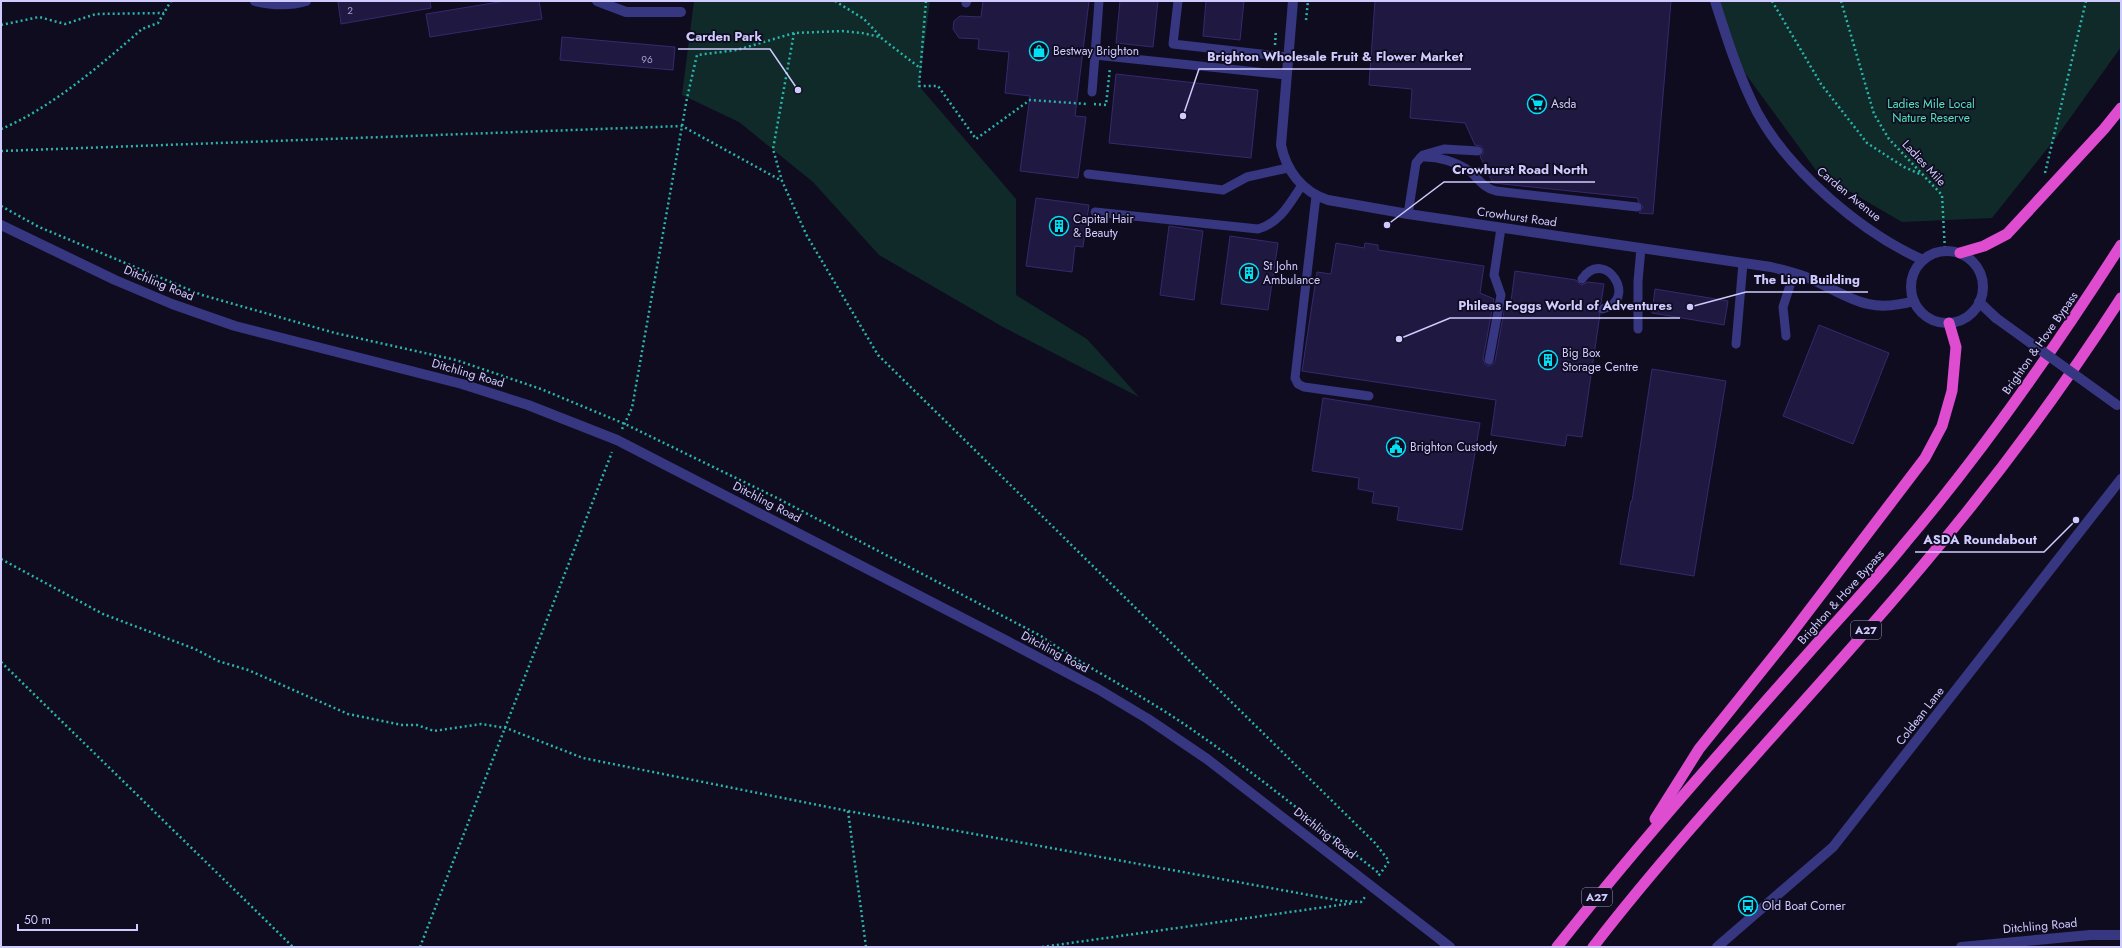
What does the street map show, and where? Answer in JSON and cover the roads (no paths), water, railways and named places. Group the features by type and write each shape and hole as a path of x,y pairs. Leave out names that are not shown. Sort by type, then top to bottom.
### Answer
{"highway":[{"path":"1960,253 1984,246 2007,234 2078,158 2121,108"},
{"name":"Brighton & Hove Bypass","path":"1557,947 1637,848 1906,544 1948,491 2028,384 2080,310 2121,245"},
{"name":"A27","path":"1593,947 1708,808 1923,565 1975,501 2046,408 2121,298"},
{"path":"1637,848 1699,749 1788,638 1925,458 1942,426 1952,391 1956,347 1949,323"}],"street":[{"path":"254,1 279,5 306,1"},
{"path":"597,1 626,12 681,12"},
{"name":"Crowhurst Road","path":"1293,1 1281,145 1288,168 1302,185 1316,196 1328,200 1408,214 1743,262 1794,273 1855,302 1869,306 1892,306 1914,301"},
{"name":"Carden Avenue","path":"1715,1 1741,78 1758,113 1778,144 1806,176 1827,196 1885,239 1923,260"},
{"name":"Ditchling Road","path":"1,225 115,280 172,304 235,326 462,384 528,405 617,440 1007,641 1098,689 1142,715 1207,759 1450,947"},
{"path":"1945,251 1960,253 1970,259 1977,268 1982,279 1982,291 1979,302 1966,317 1949,323 1929,318 1921,312 1914,301 1911,292 1911,280 1915,269 1923,260 1933,253 1945,251"},
{"path":"1979,302 1996,318 2119,407"},
{"name":"Coldean Lane","path":"1717,947 1833,847 2121,479"},
{"name":"Ditchling Road","path":"1961,947 2090,935 2121,935"}],"lane":[{"path":"1092,92 1099,1"},
{"path":"1178,1 1173,44 1288,57"},
{"path":"1095,55 1286,75"},
{"path":"1408,214 1413,172 1416,163 1421,157 1426,153 1444,149 1478,151"},
{"path":"1421,157 1434,157 1460,165 1486,187 1496,190 1637,207"},
{"path":"1088,174 1223,190 1247,177 1288,168"},
{"path":"1095,212 1258,229 1275,221 1286,209 1302,185"},
{"path":"1316,196 1295,378 1298,384 1304,387 1369,396"},
{"path":"1489,360 1501,296 1494,275 1501,228"},
{"path":"1638,329 1638,281 1641,248"},
{"path":"1736,344 1743,262"},
{"path":"1582,279 1589,272 1599,269 1609,272 1615,277 1619,286 1618,297 1610,306 1602,309"},
{"path":"1786,336 1783,307 1794,273"}],"place":[{"name":"Bestway Brighton","path":"1039,51"},
{"name":"Carden Park","path":"798,90"},
{"name":"Asda","path":"1537,104"},
{"name":"Brighton Wholesale Fruit & Flower Market","path":"1183,116"},
{"name":"Crowhurst Road North","path":"1387,225"},
{"name":"Capital Hair & Beauty","path":"1059,226"},
{"name":"St John Ambulance","path":"1249,273"},
{"name":"The Lion Building","path":"1690,307"},
{"name":"Phileas Foggs World of Adventures","path":"1399,339"},
{"name":"Big Box Storage Centre","path":"1548,360"},
{"name":"Brighton Custody","path":"1396,447"},
{"name":"ASDA Roundabout","path":"2076,520"},
{"name":"Old Boat Corner","path":"1748,906"}],"park label":[{"name":"Ladies Mile Local Nature Reserve","path":"1931,111"}]}
